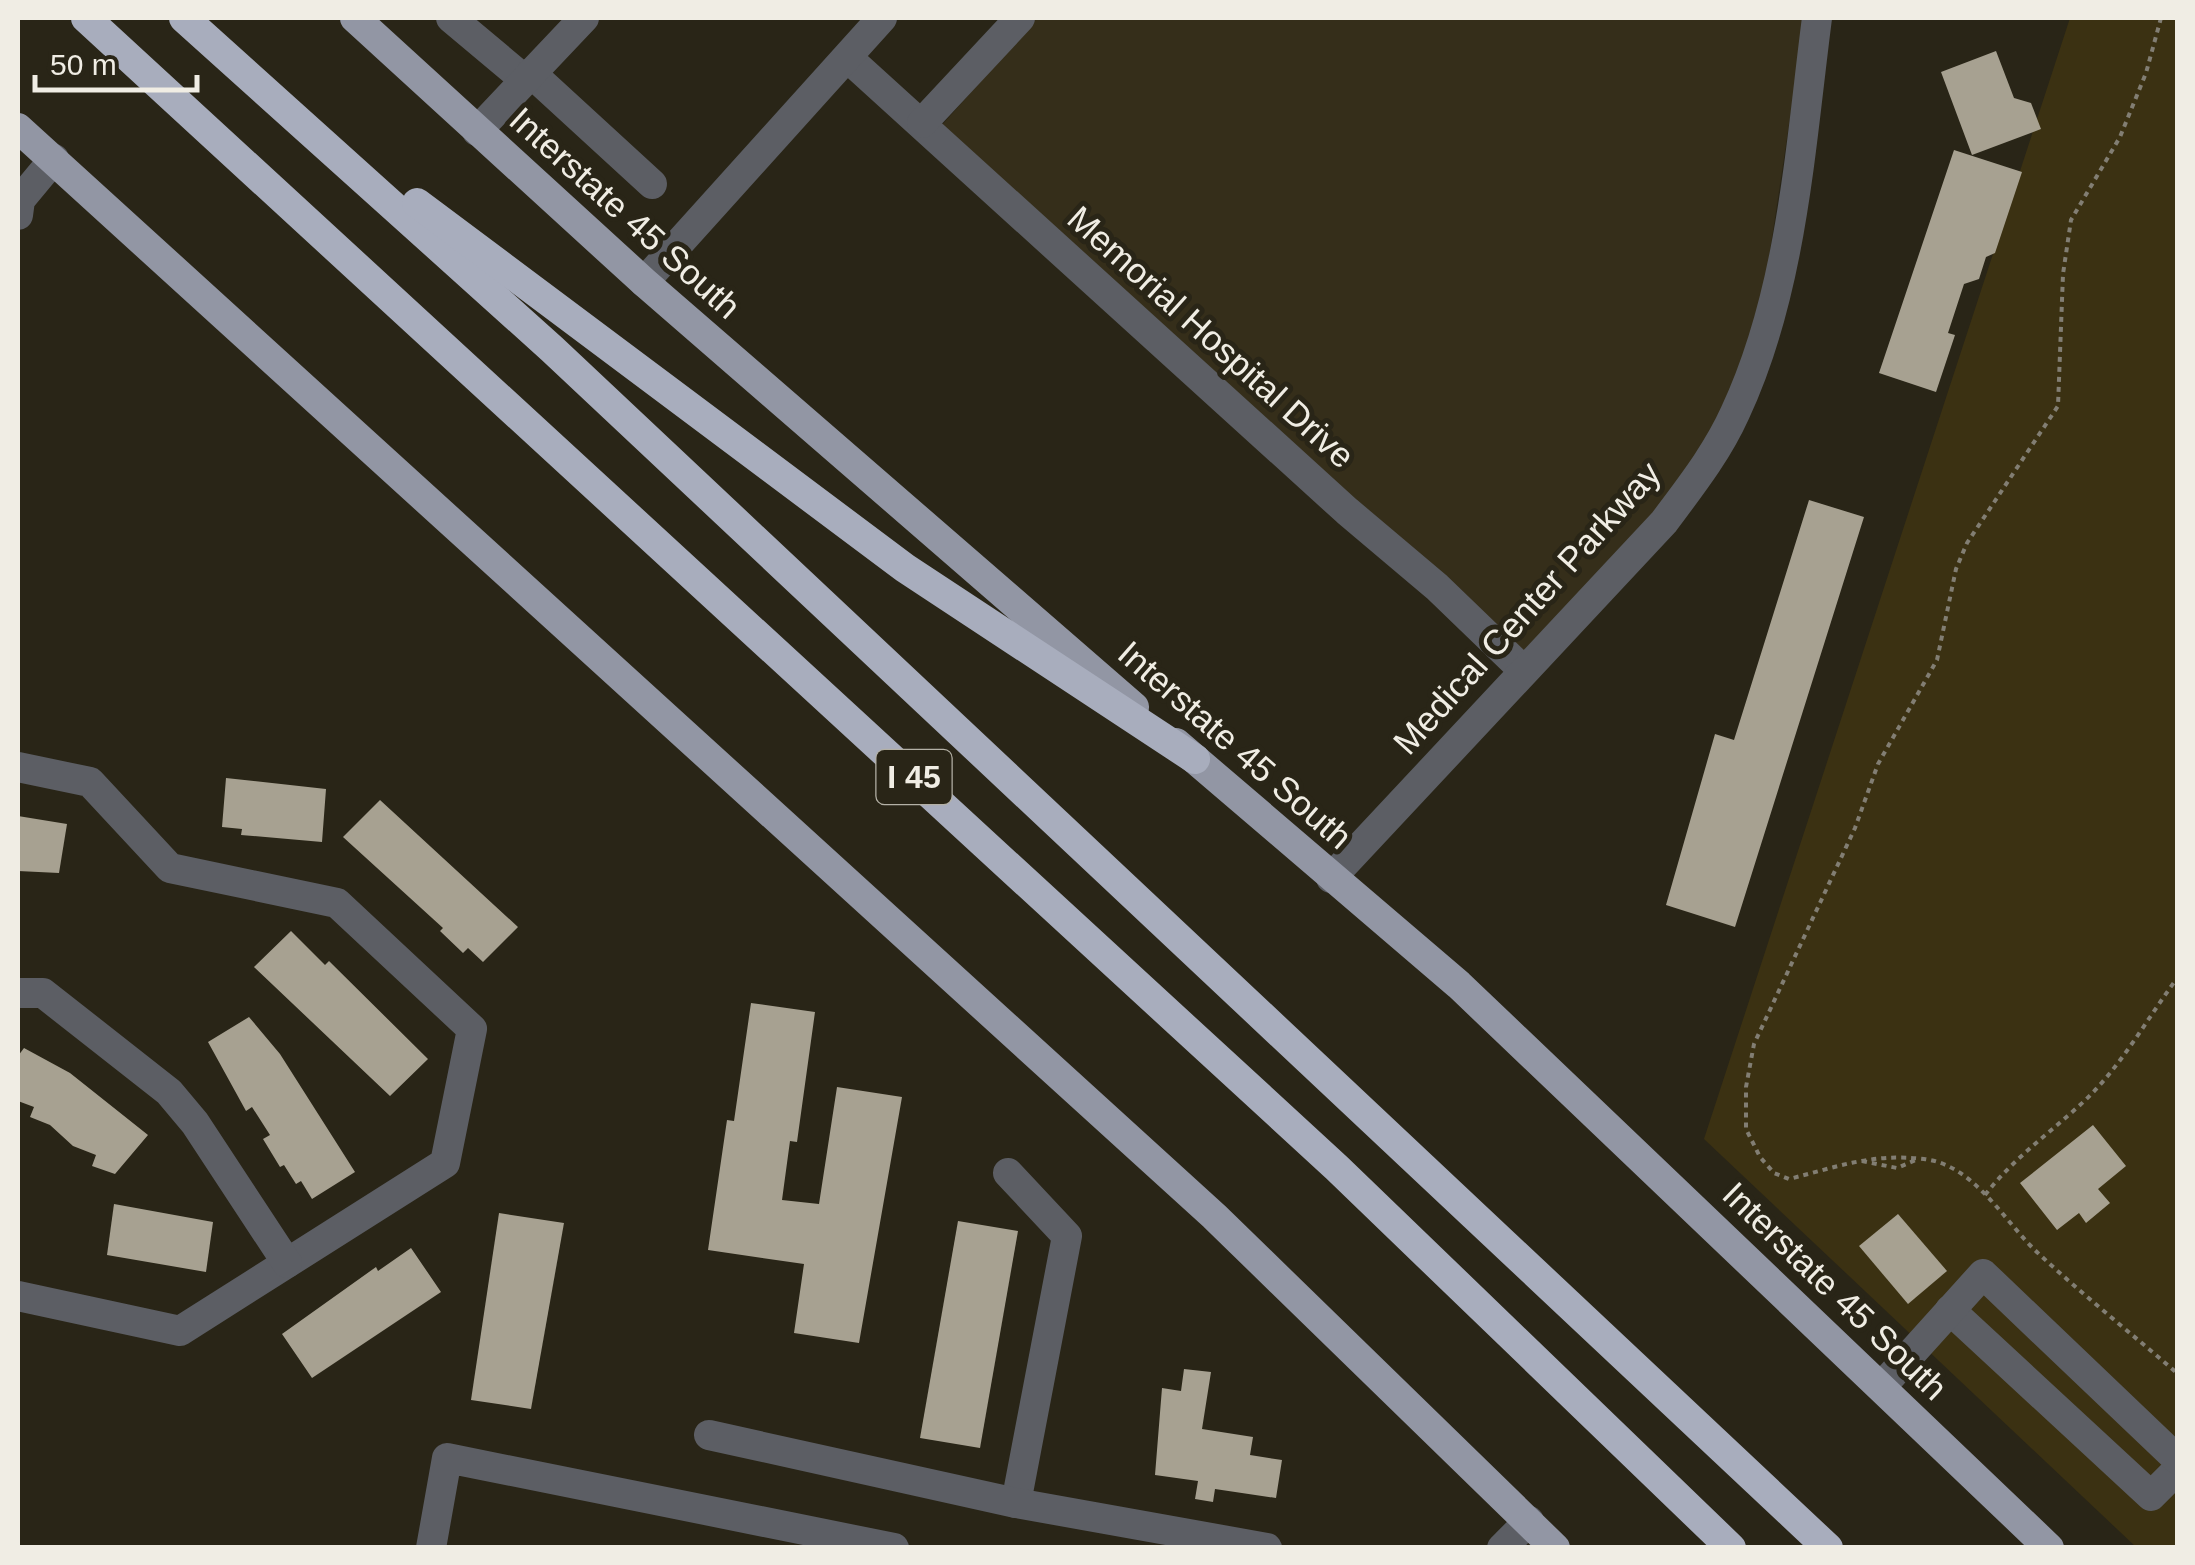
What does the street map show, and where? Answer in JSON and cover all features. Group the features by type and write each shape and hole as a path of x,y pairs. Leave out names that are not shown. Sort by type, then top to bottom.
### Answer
{"highway":[{"name":"I 45","path":"86,18 1323,1155 1731,1548"},
{"name":"I 45","path":"184,18 552,349 1828,1548"},
{"path":"202,18 361,161 599,343 906,568 1195,760"}],"main road":[{"name":"Interstate 45 South","path":"355,18 644,282 1459,985 2049,1548"},
{"path":"18,128 1214,1216 1555,1548"}],"street":[{"path":"451,18 528,76 652,184"},
{"path":"478,131 584,18"},
{"path":"644,282 882,18"},
{"path":"922,123 1020,18"},
{"name":"Medical Center Parkway","path":"1331,878 1664,522 1706,465 1735,414 1757,361 1776,291 1817,18"},
{"name":"Memorial Hospital Drive","path":"849,59 1134,320 1437,587 1523,670"},
{"path":"18,214 20,200 54,159"},
{"path":"18,767 90,782 170,868 336,903 472,1029 445,1163 180,1331 18,1296"},
{"path":"18,993 44,993 169,1092 195,1122 287,1264"},
{"path":"1008,1173 1067,1236 1016,1503"},
{"path":"1882,1386 1982,1274 2178,1460"},
{"path":"1950,1310 2151,1496 2178,1469"},
{"path":"710,1436 1016,1503 1267,1548"},
{"path":"431,1548 447,1458 894,1548"},
{"path":"1502,1548 1529,1521"}],"path":[{"path":"2161,18 2146,73 2120,137 2071,220 2063,274 2058,406 1968,543 1956,569 1937,660 1878,764 1855,828 1754,1044 1746,1087 1746,1129 1767,1165 1789,1179 1859,1160 1918,1159 1949,1169 1986,1195 2040,1255 2178,1374"},
{"path":"1986,1195 2006,1168 2113,1070 2178,977"},
{"path":"1859,1160 1897,1168 1918,1159"}],"shaded area":[{"path":"1037,18 1805,18 1761,311 1718,425 1665,505 1520,656 942,125"},
{"path":"2070,18 2177,18 2177,1547 2136,1547 1704,1139"}],"building":[{"path":"1996,51 2014,98 2031,103 2041,129 1972,155 1941,72"},
{"path":"1954,150 2022,172 1995,253 1986,257 1979,279 1964,284 1948,333 1955,335 1936,392 1879,373"},
{"path":"1809,500 1864,517 1735,927 1666,905 1715,734 1734,740"},
{"path":"226,778 326,789 322,842 241,835 242,829 222,827"},
{"path":"380,800 518,927 483,962 468,948 463,953 440,931 443,928 343,837"},
{"path":"18,816 67,824 59,873 18,871"},
{"path":"291,931 325,965 329,961 428,1059 390,1096 254,967"},
{"path":"751,1003 815,1012 797,1142 790,1141 782,1200 819,1204 837,1087 902,1097 859,1343 794,1333 804,1264 708,1250 727,1120 734,1121"},
{"path":"249,1017 280,1054 355,1172 312,1199 301,1181 296,1184 284,1165 280,1167 263,1139 270,1135 252,1107 246,1111 208,1042"},
{"path":"24,1048 70,1073 148,1135 115,1174 92,1166 96,1155 73,1146 50,1125 30,1117 34,1107 18,1101 18,1056"},
{"path":"2093,1125 2126,1166 2098,1189 2110,1203 2086,1223 2079,1213 2057,1230 2020,1183"},
{"path":"114,1204 213,1222 206,1272 107,1255"},
{"path":"499,1213 564,1223 531,1409 471,1400"},
{"path":"1898,1214 1947,1271 1908,1304 1859,1246"},
{"path":"958,1221 1018,1231 980,1448 920,1438"},
{"path":"411,1248 441,1292 312,1378 282,1334 376,1267 378,1271"},
{"path":"1184,1369 1211,1372 1202,1429 1253,1437 1250,1455 1282,1460 1276,1498 1215,1489 1213,1502 1195,1499 1198,1481 1155,1475 1162,1388 1181,1391"}]}
